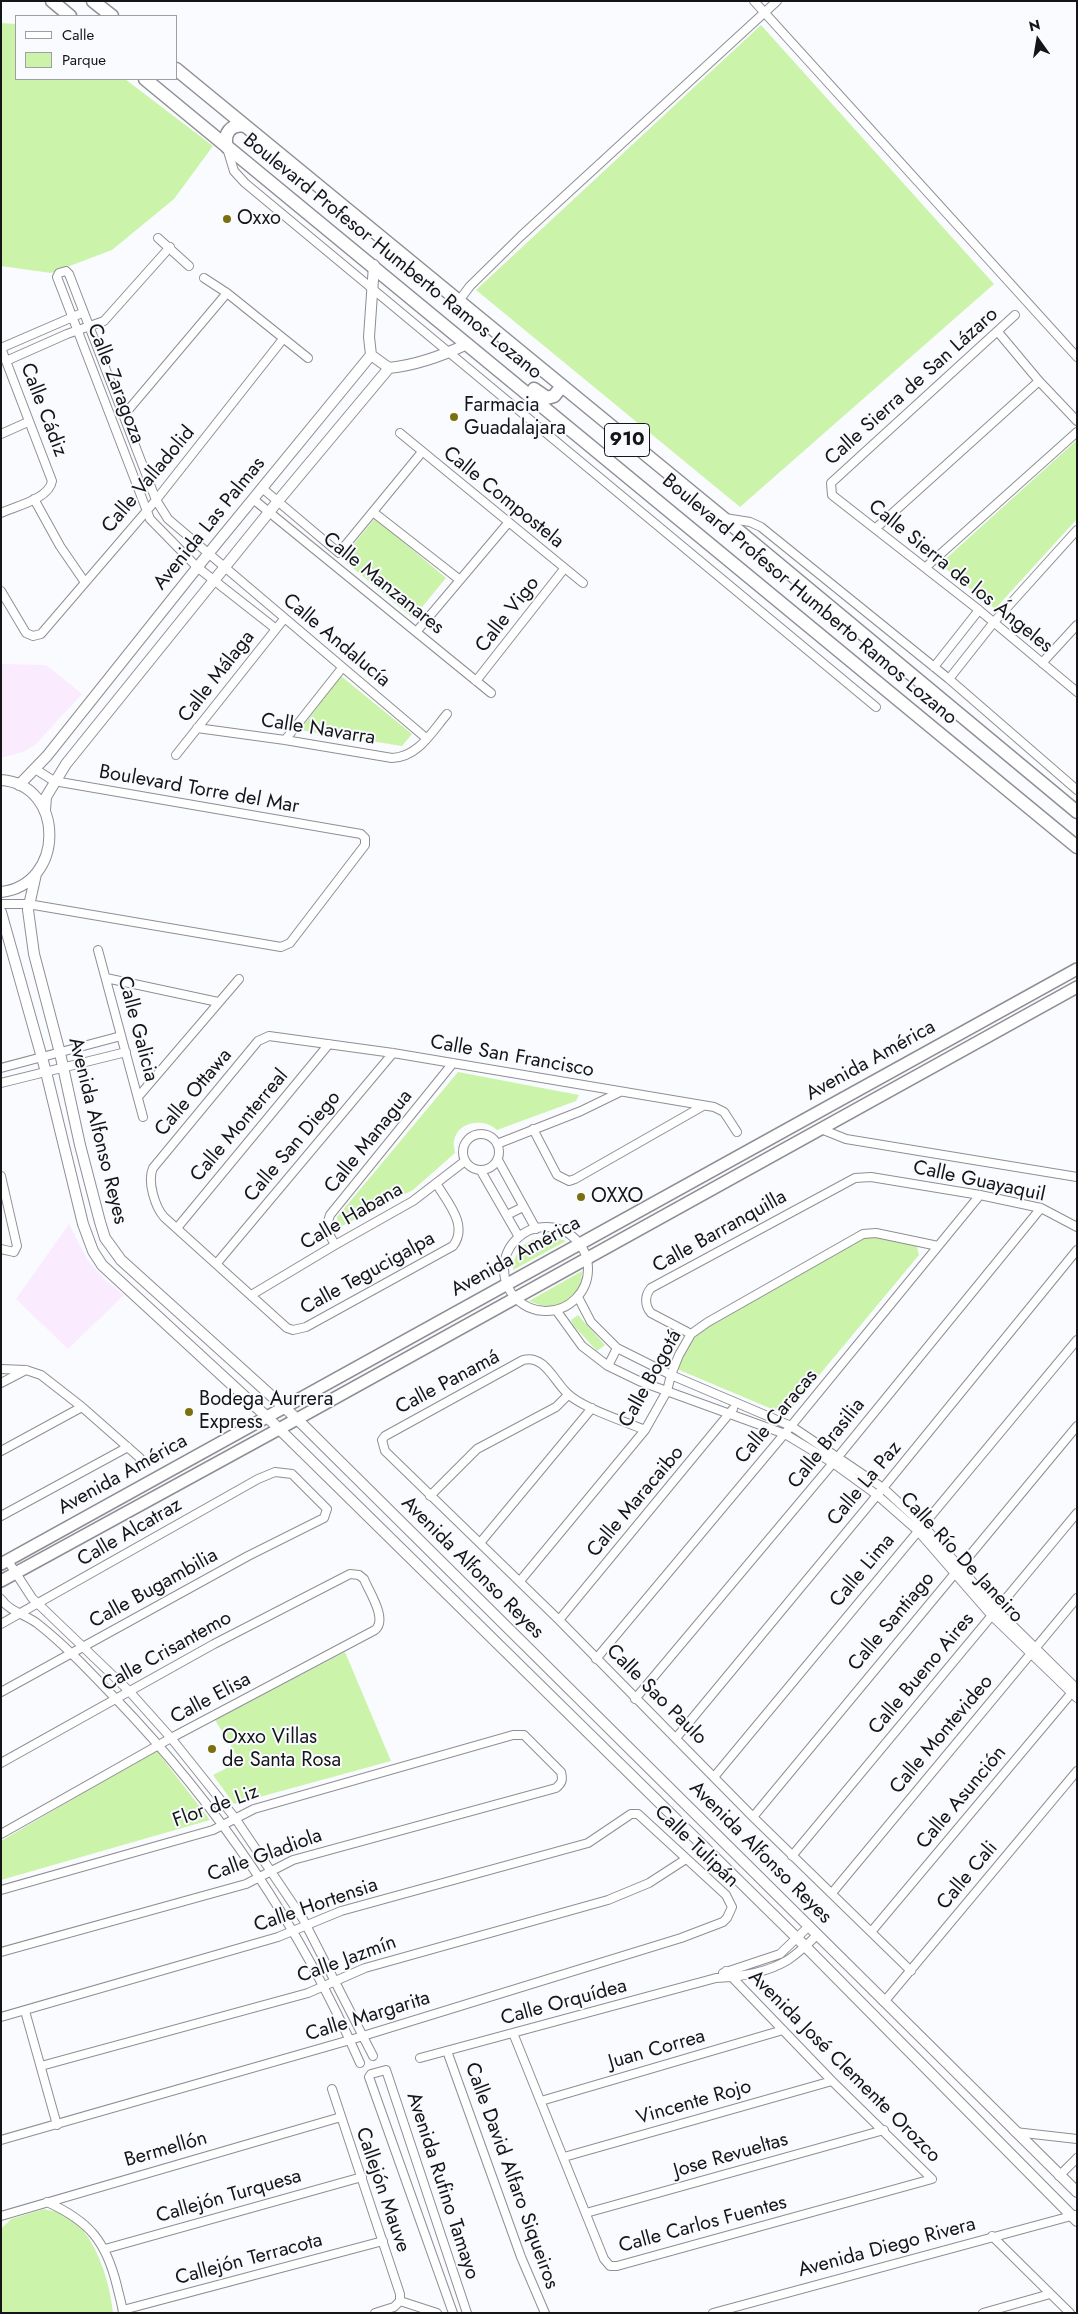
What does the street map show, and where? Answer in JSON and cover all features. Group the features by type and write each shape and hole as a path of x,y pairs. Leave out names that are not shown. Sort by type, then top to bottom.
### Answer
{"main road":[{"path":"52,1 69,15"},
{"path":"94,1 111,15"},
{"name":"Boulevard Profesor Humberto Ramos Lozano","path":"178,72 722,517 1077,812"},
{"name":"Boulevard Profesor Humberto Ramos Lozano","path":"146,80 374,265 472,348 1077,846"},
{"path":"227,146 226,138 229,131 236,126 245,126"},
{"path":"472,348 496,357 544,397 554,396 562,386"},
{"name":"Avenida América","path":"4,1562 1077,969"},
{"name":"Avenida América","path":"1,1581 279,1430 1077,987"},
{"path":"796,1123 805,1138"}],"street":[{"path":"754,1 1077,357"},
{"path":"458,302 470,286 521,236 777,1"},
{"path":"227,146 230,164 238,176 876,707"},
{"path":"158,238 189,266"},
{"path":"6,360 104,321 170,247"},
{"path":"374,265 369,337 371,355 389,368 409,366 449,353 472,348"},
{"name":"Calle Zaragoza","path":"198,567 154,525 146,512 58,280 57,276 62,272 66,271 70,277 82,313 124,415 156,500 168,519 208,554"},
{"path":"204,278 227,293 308,358"},
{"path":"124,415 227,293"},
{"path":"1,348 82,313"},
{"name":"Calle Sierra de San Lázaro","path":"831,483 1015,315"},
{"path":"998,332 1039,381 1077,421"},
{"name":"Calle Valladolid","path":"1,591 26,633 33,636 41,634 84,581 156,500 283,338"},
{"name":"Calle Cádiz","path":"1,348 28,422 51,476 51,485 48,490 34,499"},
{"name":"Avenida Las Palmas","path":"19,785 35,769 371,355"},
{"name":"Avenida Las Palmas","path":"44,810 46,798 54,781 278,501 389,368"},
{"path":"876,528 1039,381"},
{"path":"1,434 28,422"},
{"path":"926,567 1077,432"},
{"name":"Calle Compostela","path":"400,433 583,583"},
{"path":"569,451 582,437"},
{"path":"422,452 373,512 460,580"},
{"name":"Calle Sierra de los Ángeles","path":"831,483 832,495 926,567 1077,692"},
{"name":"Calle Manzanares","path":"262,488 339,553 373,512"},
{"path":"1,513 34,499 60,546 84,581"},
{"name":"Calle Manzanares","path":"253,499 491,693"},
{"path":"722,517 750,522 761,527 949,679 1077,790"},
{"path":"417,632 508,523"},
{"path":"949,679 994,622 1077,530"},
{"name":"Calle Andalucía","path":"208,554 426,738"},
{"name":"Calle Andalucía","path":"198,567 276,629"},
{"name":"Calle Vigo","path":"476,681 564,569"},
{"path":"934,667 979,610"},
{"name":"Calle Málaga","path":"176,755 284,619"},
{"path":"1042,663 1077,625"},
{"path":"284,740 342,668"},
{"name":"Calle Navarra","path":"197,728 392,758 409,756 448,714"},
{"name":"Boulevard Torre del Mar","path":"28,904 276,947 290,943 365,845 365,838 361,834 54,781 35,769"},
{"path":"1,780 19,785 38,800 44,810"},
{"name":"Avenida Alfonso Reyes","path":"44,810 50,827 50,844 45,860 36,874 28,904 29,929 105,1238 121,1260 297,1419 1077,2192"},
{"path":"1,892 23,885 36,874"},
{"path":"1,904 28,904"},
{"name":"Avenida Alfonso Reyes","path":"1,912 46,1072 83,1224 93,1251 102,1265 267,1417 801,1943 1075,2217"},
{"name":"Calle Galicia","path":"98,950 143,1117"},
{"path":"106,978 218,1002"},
{"path":"138,1097 239,979"},
{"path":"1,1068 122,1036"},
{"name":"Calle San Francisco","path":"270,1036 394,1053 720,1109 737,1132"},
{"name":"Calle Ottawa","path":"177,1228 160,1213 150,1178 153,1168 258,1041 270,1036"},
{"name":"Calle Monterreal","path":"177,1228 329,1044"},
{"path":"1,1083 126,1052"},
{"name":"Calle San Diego","path":"218,1263 394,1053"},
{"name":"Calle Managua","path":"335,1245 326,1228 330,1214 454,1064"},
{"path":"497,1144 581,1111 620,1092"},
{"path":"533,1129 558,1175 569,1181 703,1106"},
{"path":"821,1129 846,1139 1077,1177"},
{"path":"482,1134 488,1135 497,1144 499,1149 498,1160 494,1166 481,1171 475,1170 465,1162 463,1149 470,1138 482,1134"},
{"path":"498,1160 536,1229"},
{"name":"Calle Habana","path":"253,1294 335,1245 413,1202 465,1162"},
{"path":"481,1171 519,1237"},
{"path":"1,1176 17,1243 16,1251 12,1253 1,1249"},
{"name":"Calle Barranquilla","path":"691,1334 651,1313 647,1308 646,1298 651,1288 847,1181 863,1177 871,1178"},
{"name":"Calle Guayaquil","path":"871,1178 980,1195 1041,1208 1077,1227"},
{"name":"Calle Tegucigalpa","path":"253,1294 287,1328 293,1330 306,1326 453,1246 459,1238 459,1222 436,1183"},
{"path":"76,1196 92,1191"},
{"name":"Calle Caracas","path":"596,1659 792,1426 980,1195"},
{"path":"507,1215 523,1207"},
{"name":"Calle Brasilia","path":"636,1699 833,1464 1041,1208"},
{"path":"177,1228 253,1294"},
{"path":"552,1228 567,1233 579,1243 587,1258 588,1278 578,1297 568,1305 556,1310 534,1309 516,1298 507,1283 504,1271 506,1258 511,1247 519,1237 536,1229 552,1228"},
{"name":"Calle Bogotá","path":"520,1581 645,1430 667,1391 679,1355 691,1334 708,1322 863,1234 876,1233 938,1246"},
{"name":"Calle La Paz","path":"676,1738 1077,1250"},
{"name":"Calle Río De Janeiro","path":"578,1297 591,1322 617,1348 671,1375 792,1426 839,1456 883,1488 960,1566 994,1613"},
{"name":"Calle Río De Janeiro","path":"556,1310 582,1346 608,1366 639,1382 731,1413 785,1434 833,1464 877,1495 920,1527 954,1573 1075,1691"},
{"name":"Calle Lima","path":"714,1777 1077,1340"},
{"path":"608,1366 617,1348"},
{"name":"Calle Panamá","path":"382,1440 385,1436 523,1360 532,1359 540,1363 568,1395"},
{"path":"1,1369 26,1370 41,1375 82,1407 140,1458"},
{"path":"1,1383 26,1370"},
{"path":"430,1496 477,1449 556,1407 568,1395 592,1408 645,1430"},
{"name":"Calle Maracaibo","path":"559,1620 737,1404"},
{"path":"1,1452 82,1407"},
{"path":"480,1544 592,1408"},
{"name":"Calle Santiago","path":"753,1817 1077,1426"},
{"name":"Calle Sao Paulo","path":"382,1440 384,1451 520,1581 792,1856 911,1971"},
{"path":"1,1516 128,1447"},
{"name":"Calle Bugambilia","path":"1,1692 248,1556 324,1518 327,1512 325,1505 292,1474 275,1472"},
{"name":"Calle Alcatraz","path":"1,1624 250,1484 275,1472"},
{"name":"Calle Bueno Aires","path":"792,1856 1077,1513"},
{"path":"4,1562 15,1573 25,1591 37,1604 128,1691 171,1738 235,1818 273,1871 306,1925 373,2056"},
{"name":"Calle Crisantemo","path":"1,1763 115,1698 350,1574"},
{"name":"Calle Elisa","path":"1,1834 171,1738 375,1630 378,1627 380,1618 364,1579 359,1575 350,1574"},
{"name":"Calle Montevideo","path":"832,1893 1077,1598"},
{"path":"1,1599 19,1614 37,1624 71,1654 115,1698 159,1746 224,1825 295,1931 360,2063"},
{"name":"Calle Asunción","path":"871,1932 1075,1691"},
{"name":"Flor de Liz","path":"1,1890 199,1834 224,1825 254,1809 513,1735 524,1735 561,1772 562,1777"},
{"name":"Calle Cali","path":"884,2002 1077,1771"},
{"name":"Calle Gladiola","path":"1,1952 246,1884 293,1860 556,1788 560,1784 562,1777"},
{"name":"Calle Tulipán","path":"635,1814 726,1894 732,1907"},
{"name":"Calle Hortensia","path":"1,2017 295,1931 341,1912 588,1844 624,1817 635,1814"},
{"name":"Calle Jazmín","path":"41,2066 323,1988 365,1968 608,1900 649,1883 686,1859"},
{"name":"Calle Margarita","path":"1,2140 364,2036 681,1938 723,1922 728,1918 732,1907"},
{"name":"Calle Orquídea","path":"801,1943 808,1926"},
{"name":"Calle Orquídea","path":"420,2058 729,1974 780,1954 817,1935"},
{"name":"Avenida José Clemente Orozco","path":"729,1974 832,2081 932,2179"},
{"path":"25,2011 57,2125"},
{"name":"Juan Correa","path":"541,2101 783,2030"},
{"name":"Calle Carlos Fuentes","path":"513,2033 604,2259 613,2266 932,2179"},
{"name":"Calle David Alfaro Siqueiros","path":"447,2051 522,2257 545,2313"},
{"name":"Avenida Rufino Tamayo","path":"453,2313 369,2077 386,2070 467,2313"},
{"name":"Vincente Rojo","path":"564,2157 832,2081"},
{"name":"Callejón Mauve","path":"332,2089 383,2241 400,2294 400,2301"},
{"name":"Bermellón","path":"1,2216 341,2117"},
{"name":"Jose Revueltas","path":"586,2213 884,2130"},
{"path":"1015,2132 1077,2139"},
{"path":"1060,2176 1077,2158"},
{"name":"Callejón Turquesa","path":"105,2249 362,2177"},
{"path":"48,2202 70,2213 86,2226 105,2249 123,2311"},
{"name":"Avenida Diego Rivera","path":"713,2313 992,2236 1075,2217"},
{"path":"992,2236 1070,2313"},
{"name":"Callejón Terracota","path":"123,2311 383,2241"},
{"path":"983,2313 1050,2294"},
{"path":"375,2313 394,2307 400,2301 437,2313"}],"shaded area":[{"path":"1,664 46,665 82,694 35,745 23,752 1,758"},
{"path":"69,1224 87,1259 104,1279 124,1295 68,1349 16,1299"}],"green space":[{"path":"1,23 15,24 15,80 126,80 213,146 174,199 112,250 51,273 1,266"},
{"path":"761,25 994,284 740,507 476,290"},
{"path":"1077,440 1077,519 995,609 940,564"},
{"path":"375,518 446,578 413,618 342,559"},
{"path":"341,676 412,734 402,746 300,730"},
{"path":"458,1072 579,1095 576,1101 497,1130 486,1124 472,1123 466,1125 456,1134 454,1142 455,1153 413,1190 338,1228 337,1217"},
{"path":"549,1236 566,1241 513,1270 519,1250 535,1239"},
{"path":"866,1236 916,1243 919,1255 786,1415 677,1369 690,1342 707,1326"},
{"path":"582,1271 581,1282 577,1291 566,1302 549,1306 529,1301"},
{"path":"578,1315 605,1345 597,1351 573,1325 571,1320"},
{"path":"345,1652 391,1761 234,1804 213,1775 240,1761 215,1720"},
{"path":"156,1750 210,1820 1,1880 1,1841"},
{"path":"44,2209 61,2213 74,2221 92,2243 104,2271 113,2313 1,2313 1,2229 11,2219"}],"place":[{"name":"Oxxo","path":"227,219"},
{"name":"Farmacia Guadalajara","path":"454,417"},
{"name":"OXXO","path":"581,1197"},
{"name":"Bodega Aurrera Express","path":"189,1412"},
{"name":"Oxxo Villas de Santa Rosa","path":"212,1749"}]}
